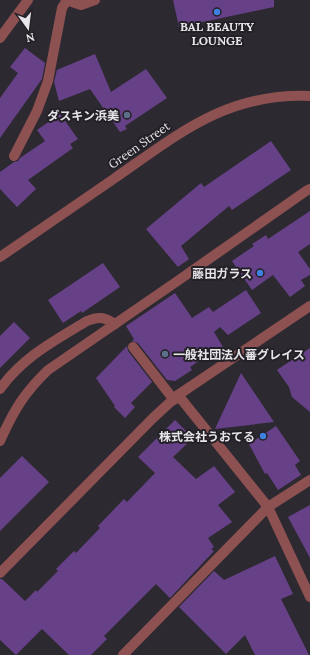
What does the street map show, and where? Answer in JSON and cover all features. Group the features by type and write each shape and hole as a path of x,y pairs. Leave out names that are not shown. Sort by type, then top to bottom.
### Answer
{"street":[{"path":"0,38 28,0"},
{"path":"14,156 37,111 47,86 62,8 66,0 81,5 96,0"},
{"name":"Green Street","path":"0,257 175,136 208,117 225,109 261,99 280,96 310,96"},
{"path":"0,440 21,400 48,370 310,189"},
{"path":"0,573 153,418 176,397 310,306"},
{"path":"0,389 18,368 34,354 87,321 96,317 107,318 115,324"},
{"path":"133,347 268,507 310,597"},
{"path":"123,655 268,507 310,480"}],"building":[{"path":"173,0 274,0 274,7 179,27"},
{"path":"25,48 45,63 42,79 0,138 0,98 18,73 10,67"},
{"path":"95,54 111,92 146,69 167,98 125,126 127,129 120,132 90,89 59,101 54,82 57,70"},
{"path":"60,114 78,139 70,144 73,148 28,180 36,189 17,207 0,189 0,172 45,141 37,130"},
{"path":"271,141 291,170 232,210 229,206 181,246 189,259 178,267 146,229 201,183 204,187"},
{"path":"310,211 310,244 298,252 310,269 310,275 301,280 305,286 290,297 273,275 252,290 232,261 254,246 252,244 266,235 268,239"},
{"path":"103,263 120,287 82,313 81,311 63,323 48,300"},
{"path":"246,290 261,313 228,335 220,327 214,332 223,347 220,347 190,367 192,370 175,381 167,380 138,343 132,341 134,339 126,326 175,293 192,318 209,307 213,312"},
{"path":"14,322 30,338 0,368 0,336"},
{"path":"127,346 128,351 152,382 131,403 135,407 125,418 114,407 115,406 96,378"},
{"path":"310,348 310,412 292,397 289,387 277,370"},
{"path":"241,373 274,422 215,429"},
{"path":"175,420 193,438 173,457 196,479 214,466 235,492 218,505 232,522 208,538 214,547 211,549 214,551 170,598 156,584 104,636 107,639 91,655 69,655 42,629 16,655 0,640 0,579 2,579 25,601 36,590 37,592 58,571 56,569 74,551 76,553 100,528 98,526 124,499 127,502 155,473 138,457"},
{"path":"276,426 300,461 295,465 301,475 278,490 267,473 265,474 249,444"},
{"path":"22,456 49,482 0,531 0,478"},
{"path":"310,505 310,558 288,517"},
{"path":"275,556 293,594 281,599 309,655 255,655 245,635 226,654 179,607 214,571 224,580"}],"place":[{"name":"BAL BEAUTY LOUNGE","path":"217,12"},
{"name":"ダスキン浜美","path":"127,115"},
{"name":"藤田ガラス","path":"260,273"},
{"name":"一般社団法人蕃グレイス","path":"165,354"},
{"name":"株式会社うおてる","path":"263,436"}]}
